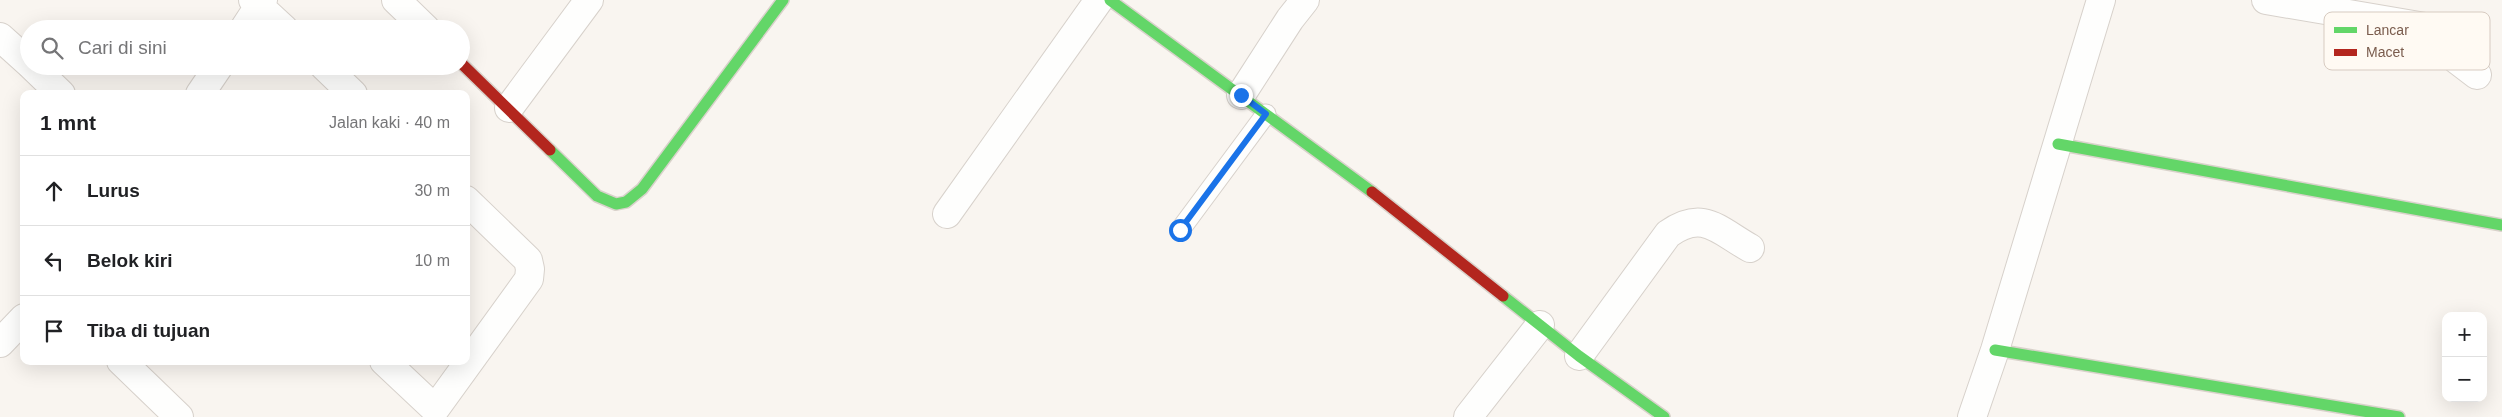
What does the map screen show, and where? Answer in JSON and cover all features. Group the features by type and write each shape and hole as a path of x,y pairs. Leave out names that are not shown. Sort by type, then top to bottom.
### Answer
{"street":[{"path":"397,0 417,20"},
{"path":"509,108 589,0"},
{"path":"470,71 597,196 614,205 629,202 642,190 783,0"},
{"path":"947,214 1099,0"},
{"path":"1110,0 1358,182 1579,356 1664,417"},
{"path":"1241,95 1290,19 1305,0"},
{"path":"1972,417 1995,350 2101,0"},
{"path":"2266,0 2340,12"},
{"path":"249,20 258,2 275,20"},
{"path":"0,37 20,55"},
{"path":"2470,70 2477,75"},
{"path":"41,75 57,90"},
{"path":"203,90 213,75"},
{"path":"333,75 349,90"},
{"path":"2058,144 2502,225"},
{"path":"470,204 528,260 530,269 529,278 470,364"},
{"path":"1579,356 1668,234 1682,224 1697,221 1709,224 1750,248"},
{"path":"0,343 20,322"},
{"path":"1468,417 1540,325"},
{"path":"1995,350 2399,417"},
{"path":"125,365 180,417"},
{"path":"388,365 436,414 470,365"}],"lane":[{"path":"1180,230 1266,114"}],"traffic: fast":[{"path":"550,150 597,196 616,204 626,202 642,189 783,0"},
{"path":"1110,0 1372,192"},
{"path":"2058,144 2502,225"},
{"path":"1503,296 1579,356 1664,417"},
{"path":"1995,350 2399,417"}],"traffic: jam":[{"path":"470,72 550,150"},
{"path":"1372,192 1503,296"}],"route":[{"path":"1180,230 1266,114 1241,95"}]}
